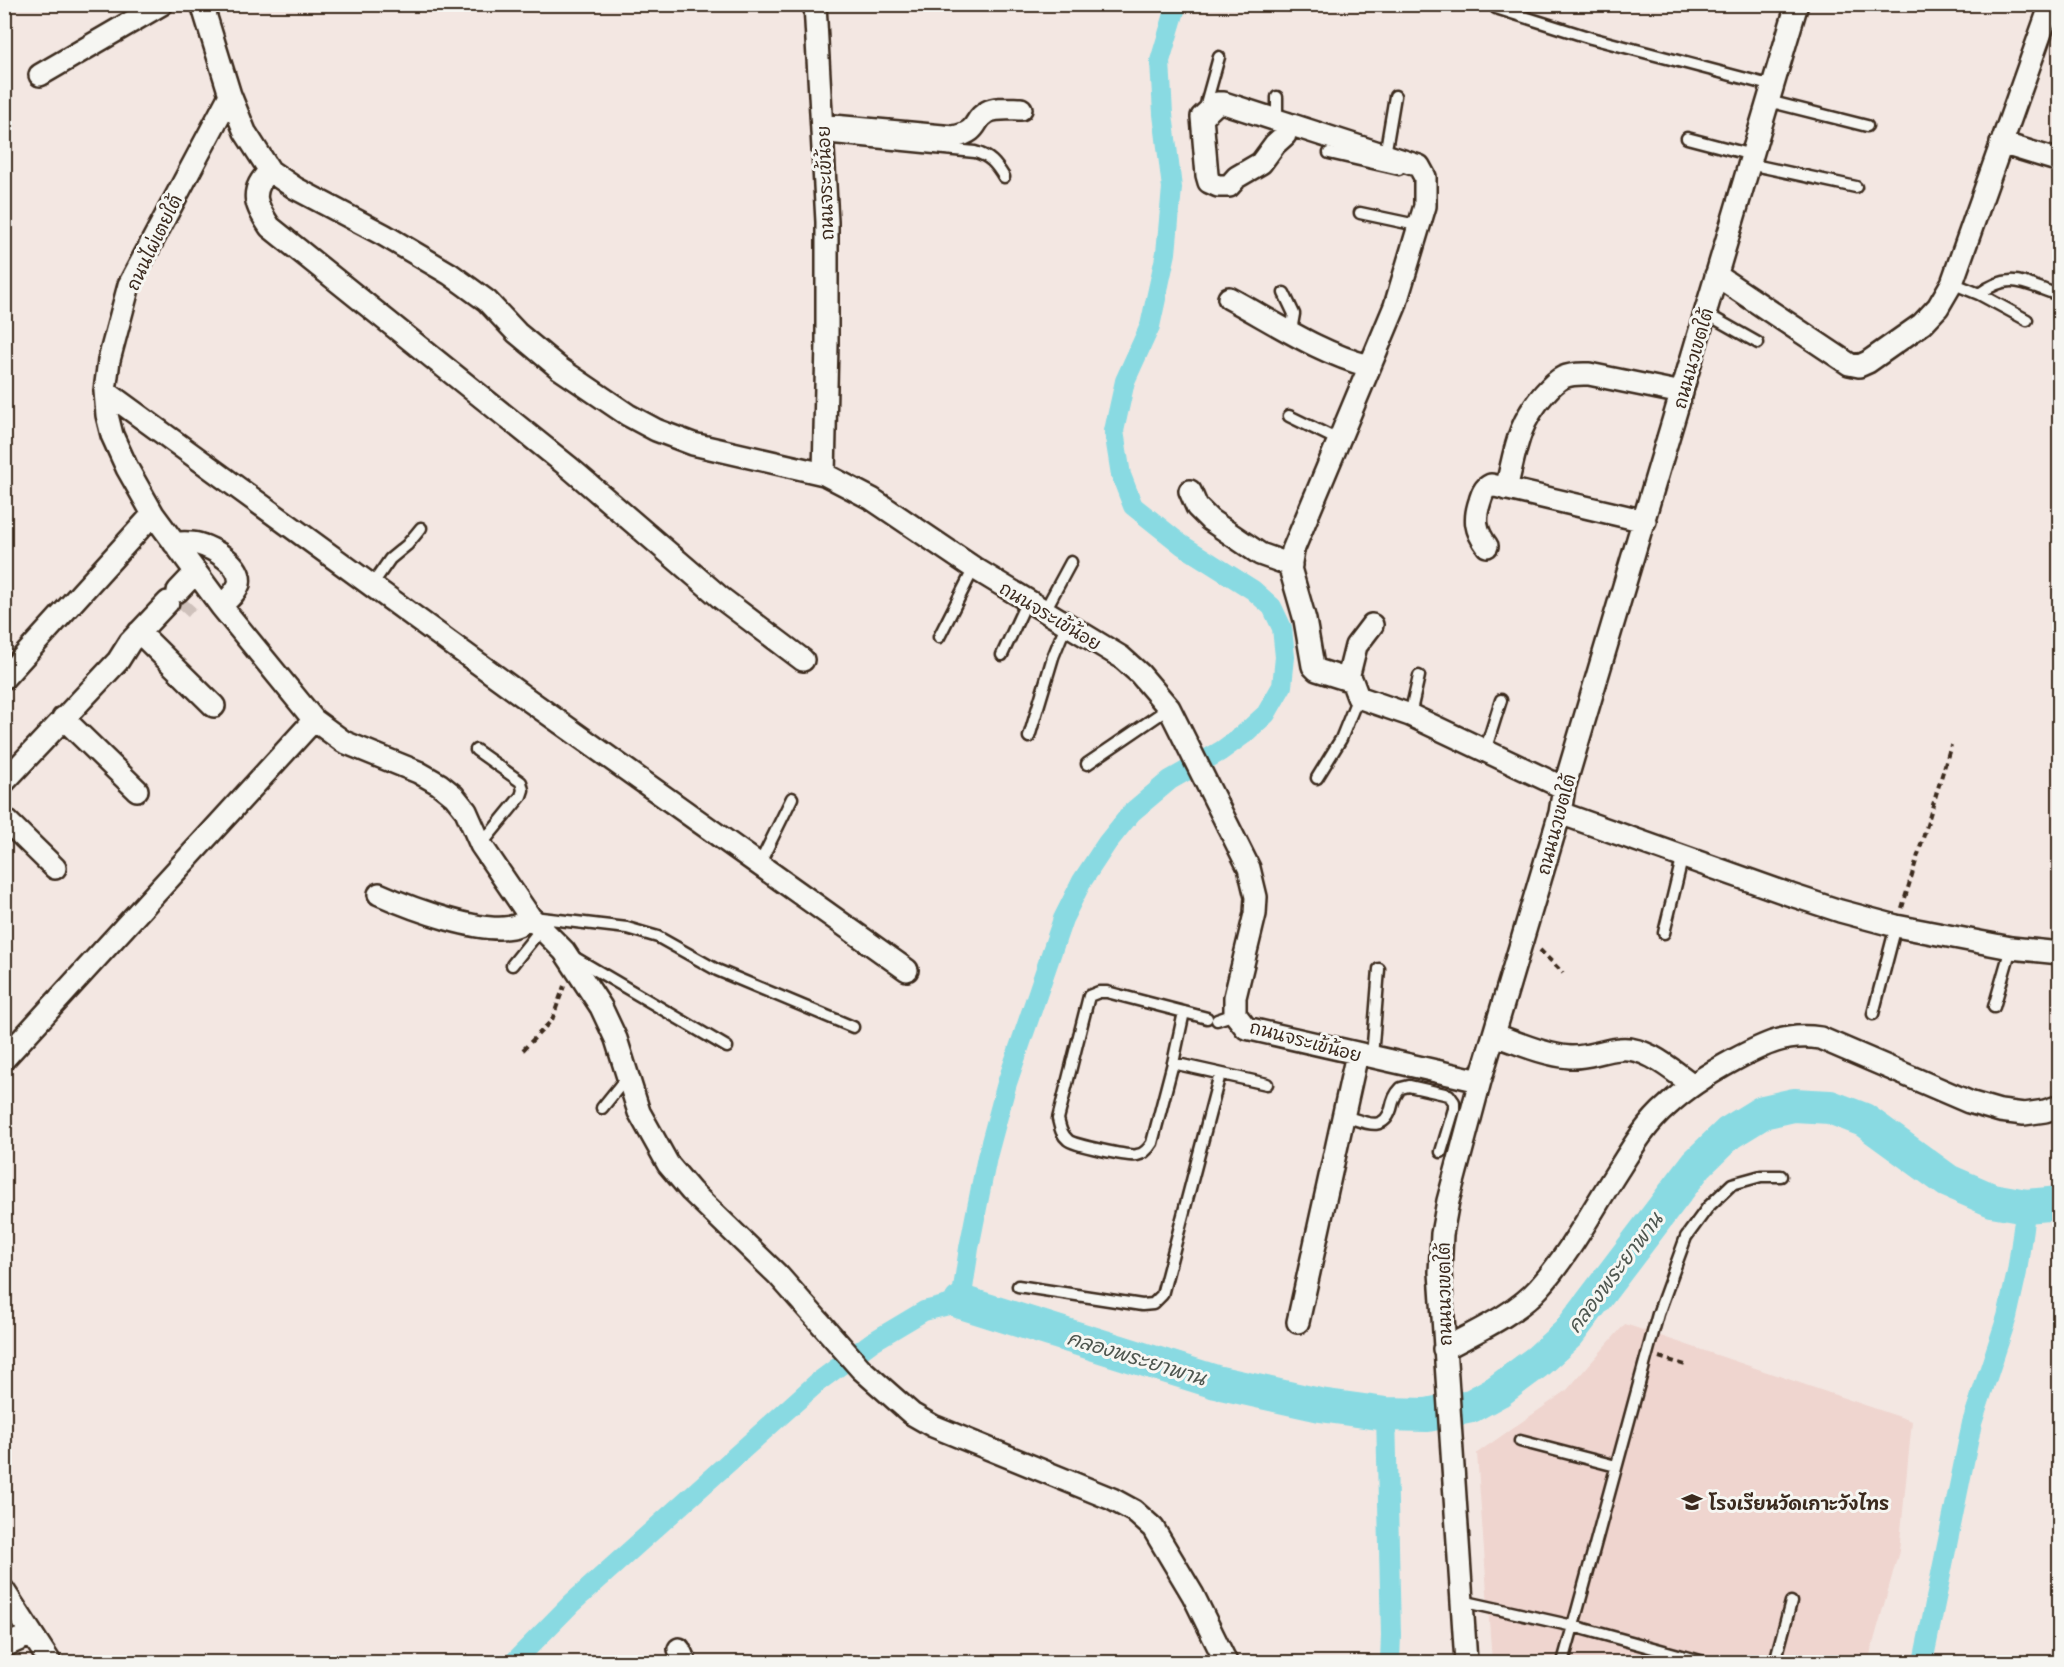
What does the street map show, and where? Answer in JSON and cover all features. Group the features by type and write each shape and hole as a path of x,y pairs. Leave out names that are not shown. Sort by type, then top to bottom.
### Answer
{"street":[{"path":"40,75 162,4"},
{"path":"202,4 230,94 245,132 270,171 295,188 384,235 450,274 487,302 518,333 559,368 628,415 656,430 693,444 824,474"},
{"name":"ถนนจระเข้น้อย","path":"815,4 823,131 827,315 824,474 872,499 974,568 1121,657 1140,674 1168,708 1249,868 1256,897 1255,914 1235,997 1219,1017 1246,1028 1480,1082"},
{"name":"ถนนนวเขตใต้","path":"1466,1662 1440,1272 1442,1234 1448,1201 1480,1082 1560,813 1564,788 1797,4"},
{"path":"1716,275 1839,359 1859,366 1868,363 1922,324 1938,307 1952,283 2051,4"},
{"name":"ถนนไผ่เตยใต้","path":"230,94 129,285 109,360 105,391 112,435 127,468 153,514 221,606 314,720 344,742 418,772 454,796 466,810 481,845 535,923 568,957 601,1007 616,1039 639,1112 668,1164 691,1191 778,1275 861,1369 912,1414 933,1426 1112,1499 1134,1511 1153,1528 1165,1547 1193,1595 1226,1662"},
{"path":"1282,122 1286,135 1275,144 1261,163 1238,177 1229,186 1218,186 1209,182 1202,117 1217,103 1224,103 1419,166 1423,170 1425,182 1425,206 1395,306 1293,550 1291,565 1293,579 1305,620 1313,666 1353,688 1564,788"},
{"path":"823,131 964,135 974,129 988,111 1021,109"},
{"path":"2001,143 2060,161"},
{"path":"270,171 259,181 256,193 259,210 270,227 570,468 721,598 804,660"},
{"path":"1229,298 1346,360 1369,366"},
{"path":"1506,489 1521,427 1530,411 1558,378 1574,373 1589,374 1682,393"},
{"path":"105,391 523,696 907,970"},
{"path":"1487,546 1478,535 1475,523 1483,493 1486,487 1491,485 1645,520"},
{"path":"1190,491 1197,507 1210,520 1260,554 1291,565"},
{"path":"4,678 153,514"},
{"path":"174,543 196,543 228,559 238,575 239,583 235,592 221,606"},
{"path":"4,782 118,661 132,658 144,637 200,578"},
{"path":"1353,688 1356,646 1372,625"},
{"path":"144,637 214,706"},
{"path":"63,718 137,790"},
{"path":"4,1059 314,720"},
{"path":"1560,813 1791,895 1896,926 2011,948 2060,953"},
{"path":"4,818 55,868"},
{"path":"378,894 422,912 482,926 502,928 535,923"},
{"path":"1495,1035 1570,1057 1621,1048 1630,1049 1642,1052 1700,1080"},
{"path":"1445,1357 1507,1314 1538,1289 1563,1257 1636,1141 1665,1106 1700,1080 1747,1053 1783,1038 1800,1035 1820,1038 1969,1102 1989,1108 2024,1114 2060,1106"},
{"path":"1298,1322 1344,1116 1364,1056"},
{"path":"4,1591 50,1662"},
{"path":"4,1646 32,1634"}],"lane":[{"path":"1496,8 1771,93 1867,126"},
{"path":"1205,112 1219,57"},
{"path":"1385,155 1395,96"},
{"path":"1277,97 1282,122"},
{"path":"823,131 975,152 986,155 1004,177"},
{"path":"1687,138 1751,160 1856,187"},
{"path":"1329,153 1397,168 1412,173 1425,182"},
{"path":"1360,213 1420,226"},
{"path":"1979,294 1992,285 2007,280 2056,294"},
{"path":"1952,283 1979,294 2027,320"},
{"path":"1284,293 1294,314 1291,331"},
{"path":"1705,313 1758,343"},
{"path":"1289,416 1338,440"},
{"path":"372,585 390,559 407,545 421,528"},
{"path":"1002,655 1036,606 1071,562"},
{"path":"939,636 974,568"},
{"path":"1029,737 1053,657 1066,625"},
{"path":"1410,715 1419,676"},
{"path":"1317,778 1341,739 1353,688"},
{"path":"1485,751 1501,700"},
{"path":"1087,764 1168,708"},
{"path":"476,750 521,782 523,790 521,796 481,845"},
{"path":"759,865 792,798"},
{"path":"1664,933 1683,855"},
{"path":"512,965 535,923 627,928 658,937 717,970 853,1027"},
{"path":"1874,1014 1896,926"},
{"path":"1994,1007 2011,948"},
{"path":"568,957 727,1047"},
{"path":"1364,1056 1379,969"},
{"path":"1184,1012 1152,1143 1147,1150 1137,1156 1069,1142 1062,1133 1058,1119 1089,996 1107,992 1184,1012 1219,1017"},
{"path":"1173,1063 1267,1084"},
{"path":"1018,1286 1142,1305 1154,1304 1162,1295 1220,1074"},
{"path":"602,1108 627,1077"},
{"path":"1344,1116 1372,1124 1382,1124 1388,1119 1395,1095 1401,1088 1409,1086 1449,1095 1454,1102 1454,1109 1441,1152"},
{"path":"1563,1662 1647,1354 1667,1286 1686,1237 1708,1207 1732,1184 1761,1176 1781,1176"},
{"path":"1520,1441 1616,1466"},
{"path":"1462,1601 1573,1626 1704,1662"},
{"path":"1775,1662 1791,1602"}],"path":[{"path":"1896,926 1952,745"},
{"path":"1524,935 1563,973"},
{"path":"523,1050 552,1020 568,957"},
{"path":"1647,1354 1685,1365"}],"shaded area":[{"name":"โรงเรียนวัดเกาะวังไทร","path":"1625,1324 1912,1421 1899,1551 1868,1662 1492,1662 1477,1453 1566,1391"}],"waterway":[{"path":"514,1662 572,1603 818,1382 872,1342 924,1311 961,1302 987,1157 1007,1083 1063,919 1082,881 1107,843 1132,812 1170,780 1221,751 1243,735 1266,714 1282,686 1285,657 1282,628 1272,607 1253,590 1182,545 1133,506 1121,475 1114,431 1125,381 1150,326 1166,253 1172,188 1163,114 1160,61 1177,4"},
{"name":"คลองพระยาพาน","path":"961,1302 1216,1382 1320,1405 1386,1414 1427,1415 1471,1406 1498,1391 1537,1362 1568,1334 1697,1164 1729,1133 1763,1112 1794,1105 1830,1107 1864,1120 1948,1181 1992,1200 2026,1206 2060,1203"},
{"path":"1923,1662 1972,1423 2007,1317 2017,1272 2026,1206"},
{"path":"1386,1414 1390,1662"}],"tunnel":[{"path":"180,610 188,601"}],"place":[{"name":"โรงเรียนวัดเกาะวังไทร","path":"1692,1502"}]}
